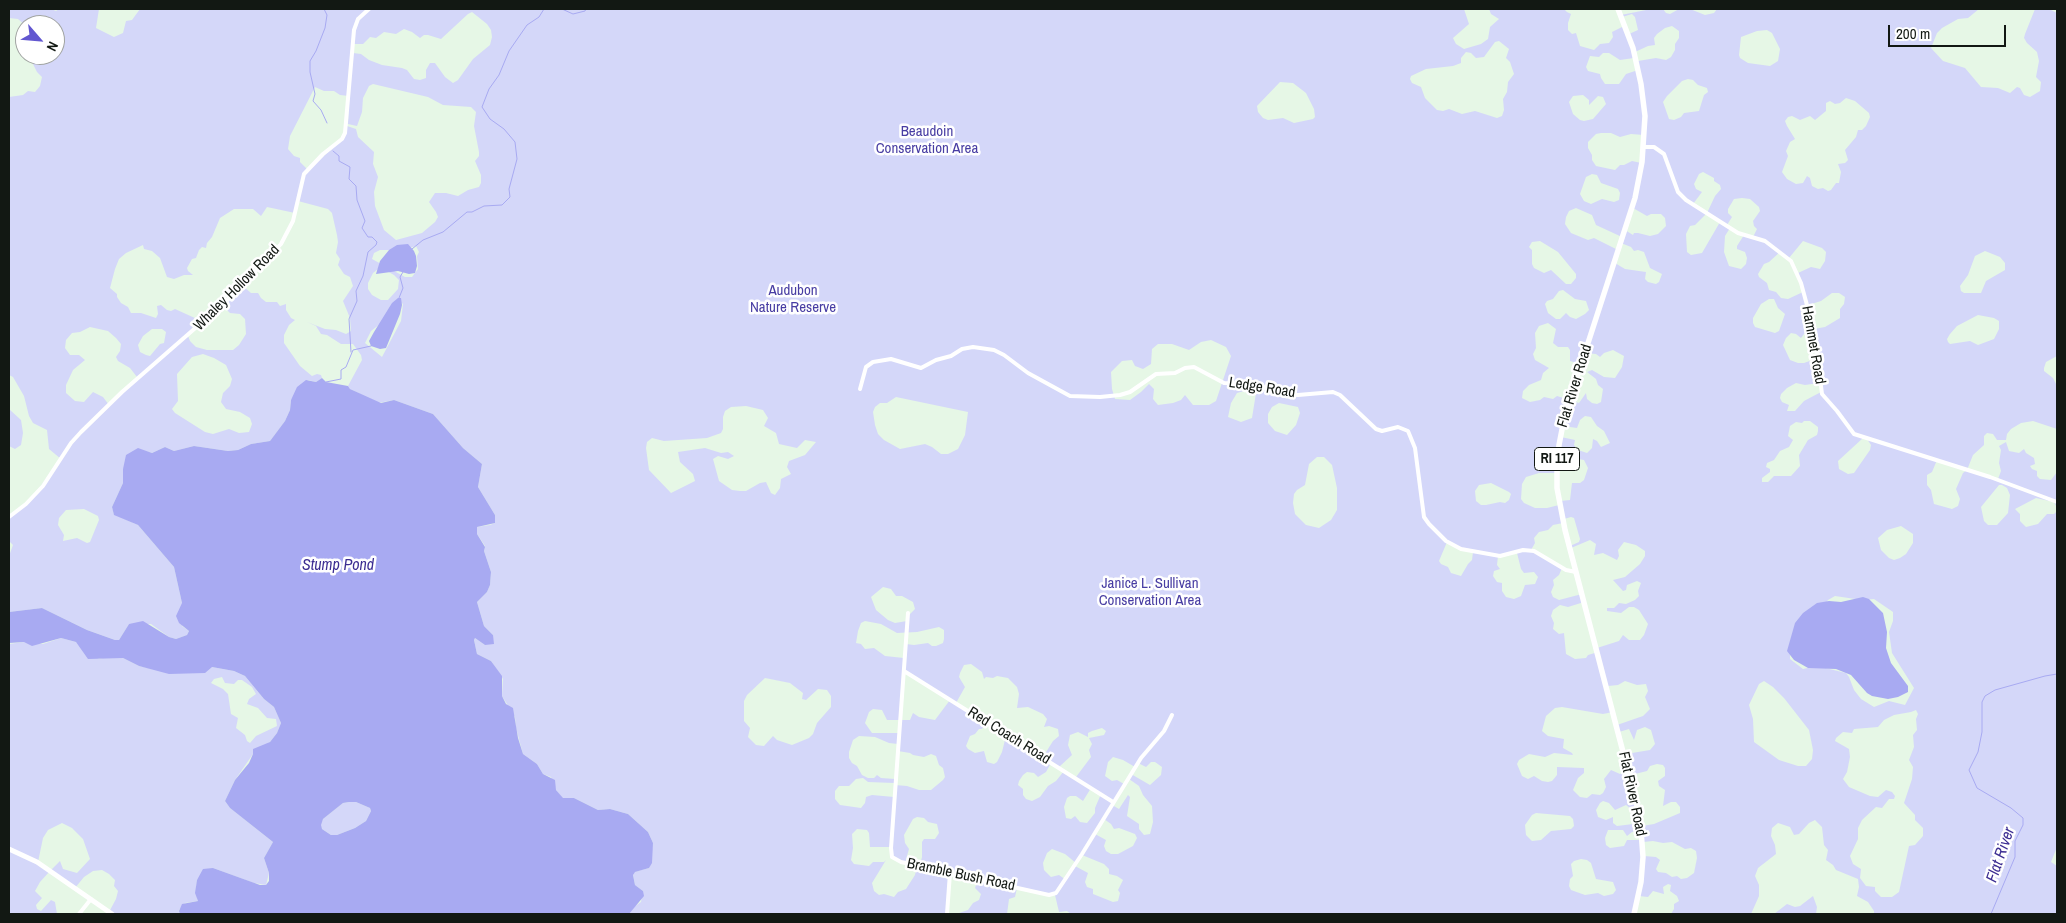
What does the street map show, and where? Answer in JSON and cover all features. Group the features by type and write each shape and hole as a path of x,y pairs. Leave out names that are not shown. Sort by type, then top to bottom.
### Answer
{"main road":[{"name":"Flat River Road","path":"1618,9 1633,48 1641,84 1645,116 1644,147 1637,191 1565,414 1559,445 1557,488 1563,523 1640,817 1643,857 1639,896 1634,914"}],"street":[{"name":"Whaley Hollow Road","path":"9,517 28,502 43,486 71,442 80,432 122,392 232,296 281,244 293,221 304,174 323,154 342,139 345,133 354,30 358,19 368,9"},
{"name":"Hammet Road","path":"1644,147 1654,147 1664,154 1678,192 1686,200 1738,233 1765,241 1791,261 1801,283 1814,331 1822,394 1837,410 1854,434 1990,477 2057,502"},
{"name":"Ledge Road","path":"860,389 866,367 873,362 891,359 921,368 936,360 951,356 962,348 973,347 994,350 1004,355 1028,373 1070,396 1100,398 1120,395 1133,391 1156,374 1175,373 1185,368 1194,367 1224,383 1260,385 1282,394 1298,395 1323,391 1333,392 1340,395 1378,430 1398,427 1408,431 1415,448 1424,517 1446,541 1461,549 1500,556 1523,550 1534,551 1559,566 1577,572"},
{"name":"Bramble Bush Road","path":"908,613 891,855 901,862 1049,895 1056,893 1141,758 1164,731 1172,716"},
{"name":"Red Coach Road","path":"904,671 1113,802"},
{"path":"9,848 37,862 112,914"},
{"path":"946,914 950,873"},
{"path":"80,914 91,899"}],"green space":[{"path":"9,9 51,9 56,11 59,9 99,9 96,28 114,37 123,33 126,21 132,20 140,9 1464,9 1469,24 1453,38 1456,44 1464,49 1481,44 1488,39 1490,27 1499,19 1491,14 1489,9 1564,9 1571,14 1568,30 1572,34 1576,33 1580,46 1594,50 1600,44 1609,43 1613,37 1612,32 1624,26 1629,34 1638,30 1635,17 1632,14 1622,17 1621,15 1651,9 1663,9 1666,13 1670,14 1679,9 1690,9 1705,15 1714,13 1717,9 1979,9 1968,18 1958,19 1942,28 1937,33 1931,48 1943,61 1965,68 1981,87 1998,88 2010,93 2017,87 2020,88 2024,95 2030,97 2040,91 2041,82 2036,77 2039,61 2037,52 2024,38 2035,9 2049,9 2057,13 2057,356 2046,362 2044,371 2053,378 2057,386 2057,429 2033,421 2021,423 2011,429 2007,434 2006,440 1997,440 1993,434 1987,433 1984,436 1984,445 1973,455 1967,470 1998,479 2001,471 1999,463 2001,450 1999,446 2006,442 2009,451 2019,453 2024,449 2026,453 2034,458 2035,464 2030,466 2037,471 2037,476 2040,479 2051,480 2057,472 2057,508 2054,502 2036,498 2015,509 2020,514 2020,521 2026,527 2038,524 2047,514 2054,514 2057,511 2057,847 2051,862 2057,866 2057,914 1874,914 1868,902 1857,896 1858,879 1836,870 1826,860 1828,850 1824,845 1822,827 1815,820 1809,823 1799,834 1794,835 1790,827 1778,823 1772,828 1771,836 1776,854 1758,868 1755,876 1759,885 1759,896 1751,914 1671,914 1674,904 1679,901 1677,896 1670,891 1671,885 1668,884 1663,887 1664,894 1653,891 1648,897 1639,896 1634,914 1071,914 1067,911 1059,912 1055,895 1017,888 1015,897 1009,899 1007,914 958,913 968,910 973,903 979,900 981,894 975,888 978,880 951,873 947,913 629,914 641,902 643,891 635,885 634,872 649,868 653,843 648,832 628,814 610,809 598,810 574,798 563,799 556,790 551,777 543,774 537,764 523,754 515,717 502,696 503,679 491,661 477,654 475,638 485,645 493,635 484,626 477,602 487,592 490,585 491,572 484,551 485,546 477,534 477,527 495,523 495,515 478,487 482,464 463,448 433,414 394,400 378,403 350,389 348,386 362,360 361,355 353,344 341,344 327,335 321,334 316,326 307,322 346,334 351,331 350,318 343,301 353,286 350,277 344,274 338,265 340,259 336,253 337,235 332,213 328,209 298,201 295,213 267,207 261,216 253,209 234,209 220,218 206,248 202,247 196,258 192,259 187,268 193,275 184,275 174,279 167,277 160,258 152,251 144,249 143,245 126,253 119,259 115,269 110,288 117,294 121,303 128,307 131,313 141,313 156,318 158,314 157,306 161,305 167,310 175,309 197,319 188,336 196,347 207,350 233,350 239,345 246,334 245,319 240,314 230,313 223,306 243,286 251,293 258,293 266,302 277,302 280,306 286,304 286,310 291,318 295,320 289,325 284,335 284,343 300,366 312,376 317,374 321,375 322,378 316,382 308,380 291,400 290,410 285,421 270,441 228,451 194,446 174,451 165,447 152,453 138,449 123,469 123,483 112,507 114,514 138,525 174,567 182,603 182,626 189,631 187,635 176,639 169,637 151,624 129,624 119,640 115,640 87,630 42,608 9,612 9,556 13,545 9,541 9,517 28,503 61,459 49,449 47,430 33,423 29,416 24,396 13,377 9,375 9,97 23,95 28,91 35,92 40,86 42,77 34,65 65,65 65,15 15,15 15,19 9,18","holes":["472,12 487,24 491,30 492,37 490,45 473,59 458,80 453,83 445,77 435,63 430,63 426,70 426,78 420,80 414,79 407,70 382,65 369,60 361,54 353,53 354,44 363,44 370,37 376,38 384,32 396,34 404,29 420,38 428,35 441,39","1672,26 1679,31 1679,38 1671,57 1666,60 1656,58 1638,61 1638,70 1626,74 1619,84 1605,84 1600,74 1588,71 1586,67 1590,56 1599,57 1603,53 1609,53 1620,60 1634,58 1635,52 1655,45 1654,38 1665,28","1767,30 1772,33 1780,49 1778,61 1770,66 1748,63 1740,58 1741,37 1757,31","1499,41 1509,49 1506,58 1510,62 1514,74 1508,82 1507,92 1503,99 1504,110 1502,116 1497,118 1475,111 1462,114 1449,109 1437,110 1425,98 1421,87 1412,83 1410,79 1411,76 1426,69 1453,66 1461,63 1461,58 1466,52 1471,53 1476,58 1484,57 1495,42","1688,79 1707,88 1708,92 1704,95 1699,111 1684,113 1681,117 1674,120 1669,119 1663,102 1682,81","1280,82 1293,83 1306,93 1314,109 1315,117 1313,119 1294,123 1283,118 1268,120 1263,118 1258,112 1257,106","373,84 428,97 443,105 471,107 476,112 474,126 479,156 475,161 481,175 479,187 468,190 458,196 435,193 429,202 438,217 435,222 422,233 396,240 384,230 375,206 374,192 378,177 373,164 374,152 358,137 356,129 347,126 343,139 308,170 300,162 300,158 294,156 288,149 290,136 315,87 324,91 334,91 340,95 349,96 348,124 357,126 362,112 363,98 369,86","1583,95 1589,100 1589,105 1598,96 1603,97 1606,104 1593,119 1584,121 1573,114 1569,102 1573,96","1846,98 1855,101 1869,113 1870,117 1866,126 1862,130 1858,130 1856,137 1845,150 1848,160 1845,163 1838,164 1841,172 1839,183 1836,183 1828,191 1812,186 1810,178 1807,176 1803,183 1796,184 1787,179 1782,172 1788,156 1786,151 1790,142 1795,139 1785,121 1788,117 1792,116 1800,120 1810,116 1815,120 1826,111 1826,103 1830,101 1835,104 1840,103","1611,133 1620,137 1631,134 1644,135 1641,163 1632,161 1620,165 1615,170 1596,166 1588,148 1588,142 1596,134","1703,172 1714,178 1714,181 1720,185 1721,189 1715,196 1707,213 1693,204 1702,192 1696,189 1694,184 1699,174","1592,174 1597,175 1601,183 1618,189 1620,193 1619,200 1614,202 1602,199 1591,204 1584,201 1580,194 1586,177","1734,199 1750,199 1759,207 1760,211 1753,221 1757,229 1753,237 1744,235 1737,246 1737,249 1745,252 1747,258 1746,264 1741,269 1729,266 1724,252 1725,236 1730,228 1727,225 1732,217 1728,213 1728,209","1576,208 1592,215 1596,225 1622,237 1621,243 1631,247 1634,251 1644,252 1650,268 1662,274 1659,282 1656,284 1648,282 1645,279 1646,272 1625,269 1615,263 1618,250 1594,238 1588,240 1571,233 1565,224 1569,211","1633,208 1647,216 1661,214 1665,218 1666,226 1658,234 1650,236 1638,233 1633,235 1625,230","1707,213 1720,222 1702,253 1691,255 1687,252 1686,234 1690,226 1695,225","1540,241 1558,252 1576,274 1576,278 1571,284 1566,284 1551,270 1544,273 1534,268 1532,264 1532,250 1529,247 1532,242","1803,241 1822,248 1826,252 1825,261 1820,269 1811,267 1798,273 1803,292 1788,299 1781,298 1776,292 1769,290 1767,283 1759,277 1758,274 1764,264 1780,252 1789,258","416,246 419,252 417,256 418,269 412,277 405,277 372,259 374,253 380,250 403,250","1985,251 2000,257 2005,263 2005,270 1986,281 1981,293 1964,293 1961,291 1960,286 1968,275 1975,256","378,269 385,270 399,280 398,289 388,300 381,300 372,295 368,289 368,283 373,273","1563,290 1575,299 1586,301 1589,310 1576,319 1566,313 1560,319 1556,319 1548,313 1545,304 1553,299 1559,291","1832,293 1839,293 1845,297 1844,304 1840,309 1840,318 1825,327 1814,329 1808,305 1821,301","397,299 403,304 401,321 382,357 365,343 371,331 380,324","1769,299 1774,299 1778,308 1785,314 1779,331 1775,333 1755,327 1753,318 1761,304","1978,315 1994,318 1999,321 1999,329 1994,339 1978,345 1970,341 1950,344 1947,339 1957,326","1548,323 1556,329 1553,343 1558,347 1568,347 1570,350 1570,361 1580,364 1585,353 1596,354 1600,357 1604,353 1613,350 1624,356 1622,367 1615,378 1604,377 1592,370 1587,372 1596,379 1598,385 1603,389 1601,402 1597,404 1587,399 1586,393 1579,403 1557,396 1553,399 1544,397 1530,402 1522,398 1523,391 1529,385 1541,380 1543,373 1549,368 1535,360 1533,354 1536,348 1535,333 1539,326","90,327 108,331 121,344 120,351 116,357 118,361 130,368 137,377 109,405 103,397 93,392 84,402 75,401 66,393 66,385 73,370 85,360 79,355 70,355 65,348 66,340 72,333 80,332","152,329 162,329 166,332 164,343 160,344 150,356 140,352 138,345 143,336","1791,333 1801,338 1804,334 1813,333 1818,358 1804,363 1790,360 1783,345 1786,338","1211,340 1226,347 1231,356 1216,401 1209,405 1193,405 1185,395 1181,400 1173,403 1158,405 1153,399 1154,389 1149,384 1130,400 1115,399 1112,389 1111,372 1122,361 1132,360 1135,366 1143,369 1151,364 1152,349 1158,344 1172,344 1189,350 1201,342","203,354 226,365 232,379 230,386 223,393 221,402 226,409 240,412 250,418 252,424 249,432 239,433 229,429 213,434 205,432 175,413 172,409 178,401 177,374 192,357","1796,383 1805,385 1819,383 1821,392 1804,401 1795,411 1787,411 1789,405 1782,402 1781,394","1251,389 1256,393 1252,418 1241,422 1228,417 1231,403 1237,393","896,397 968,412 965,435 958,449 948,454 941,454 925,444 900,449 884,440 878,434 873,412 880,403 887,403","1279,403 1298,407 1300,413 1296,425 1287,435 1275,431 1268,423 1268,414 1272,407","746,406 763,410 768,418 764,426 776,433 779,444 797,448 805,440 816,442 805,455 789,461 787,467 791,474 781,479 780,488 775,495 771,493 766,482 760,483 746,491 732,490 719,481 713,459 718,456 728,459 734,456 728,452 721,453 705,448 678,452 680,462 693,474 695,481 671,493 649,470 647,442 652,438 664,441 707,438 721,433 725,411 731,407","1585,416 1591,417 1597,426 1604,431 1610,443 1601,447 1593,439 1592,448 1587,453 1578,450 1574,445 1575,440 1561,437 1563,426 1577,428 1580,420","1810,421 1818,427 1817,435 1808,440 1799,455 1800,466 1791,476 1774,476 1768,482 1762,482 1762,478 1770,472 1770,469 1766,467 1767,463 1774,460 1780,451 1789,447 1793,440 1788,436 1790,426 1796,422","1863,438 1867,439 1871,445 1870,450 1854,473 1848,474 1839,469 1838,461","1559,451 1567,453 1572,463 1578,459 1584,460 1588,468 1584,480 1580,483 1572,483 1570,500 1560,501 1559,505 1547,508 1535,508 1524,503 1521,499 1522,484 1526,477 1539,473 1556,473","1317,457 1324,457 1332,465 1337,488 1337,510 1331,520 1319,528 1306,525 1295,514 1293,503 1294,494 1305,485 1309,464","1937,460 1967,470 1963,473 1956,489 1960,499 1958,506 1952,509 1934,504 1931,490 1927,485 1927,475 1932,472","1491,483 1511,494 1509,500 1505,503 1481,505 1476,501 1475,491 1479,485","1999,485 2002,485 2007,488 2010,495 2008,513 1997,525 1988,525 1984,521 1981,507","84,509 98,516 99,520 90,542 87,543 77,538 63,541 64,535 58,525 59,518 66,510","1571,517 1574,518 1580,539 1579,542 1570,546 1571,548 1590,540 1596,544 1594,555 1603,553 1617,560 1619,556 1618,550 1624,542 1636,545 1645,551 1645,556 1640,564 1625,577 1613,580 1623,591 1626,590 1627,585 1637,581 1641,583 1638,591 1639,596 1626,604 1619,603 1614,608 1607,608 1607,611 1621,613 1629,607 1639,610 1648,624 1640,640 1629,640 1623,635 1619,641 1597,648 1598,652 1588,655 1586,658 1575,659 1566,654 1564,633 1559,634 1553,629 1554,623 1551,616 1553,610 1560,605 1568,607 1584,602 1582,594 1559,600 1553,597 1551,592 1554,585 1553,580 1559,575 1562,568 1531,550 1535,543 1534,538 1539,532 1548,530 1553,525 1563,523 1564,519","1901,526 1913,534 1913,543 1906,554 1900,558 1894,560 1889,558 1881,550 1878,538 1887,530","1447,542 1473,552 1472,560 1461,576 1451,573 1448,567 1439,561","1517,553 1521,569 1524,573 1534,572 1538,577 1535,584 1525,585 1521,596 1514,599 1506,597 1502,591 1502,583 1497,582 1493,576 1494,571 1500,569 1497,565 1498,556","883,587 891,589 896,596 902,596 913,602 915,609 908,616 907,621 895,623 876,610 871,597","1835,596 1862,600 1874,599 1893,612 1893,621 1889,632 1892,653 1914,688 1905,705 1889,701 1874,707 1861,699 1854,690 1846,673 1817,666 1803,669 1790,659 1790,655 1828,600","865,621 881,624 897,633 917,632 939,627 944,630 943,643 936,646 928,643 906,644 904,658 885,656 874,648 865,649 861,644 856,643 861,623","971,664 982,672 984,679 997,676 1008,678 1017,687 1019,694 1017,708 1028,707 1043,714 1047,719 1044,727 1049,726 1058,729 1059,736 1053,741 1043,757 1006,736 997,762 994,764 987,762 984,751 975,753 966,746 970,736 979,729 982,729 986,722 956,703 965,687 959,677 964,665","905,672 950,700 935,720 919,717 913,713 910,720 901,720 899,733 872,733 865,723 869,712 873,709 882,710 887,720 899,720","765,678 790,683 803,693 802,699 806,700 818,689 827,690 831,696 831,707 817,723 813,734 809,738 792,745 777,740 773,736 764,746 756,745 748,737 750,728 744,721 744,701 747,695","1625,681 1637,685 1646,684 1648,691 1645,697 1650,709 1643,716 1617,725 1619,732 1629,729 1634,740 1637,730 1645,727 1651,730 1655,744 1650,750 1626,754 1629,771 1620,774 1611,770 1604,779 1606,787 1603,793 1600,795 1592,794 1587,798 1580,797 1573,790 1578,778 1584,773 1584,768 1557,767 1557,775 1552,781 1548,782 1534,776 1528,779 1522,776 1517,764 1519,760 1529,754 1545,757 1554,753 1573,755 1563,748 1564,739 1548,736 1542,731 1546,716 1555,708 1562,707 1603,714 1613,712 1608,686 1618,685","1764,681 1784,698 1809,730 1813,750 1812,759 1806,766 1798,766 1779,760 1754,742 1753,719 1749,705 1759,684","1916,710 1918,714 1916,719 1917,730 1913,735 1914,747 1909,760 1913,767 1912,779 1904,803 1915,815 1915,820 1923,828 1923,836 1915,845 1909,846 1899,892 1892,897 1881,897 1875,891 1875,887 1866,886 1860,878 1861,869 1853,864 1850,856 1858,839 1858,828 1862,820 1876,807 1882,808 1889,799 1894,799 1895,796 1892,792 1886,790 1878,797 1870,796 1849,787 1843,779 1847,772 1850,757 1849,749 1835,741 1843,732 1852,733 1854,729 1878,727 1884,720 1894,715","1102,728 1106,731 1104,735 1089,738 1092,744 1089,750 1091,757 1076,777 1064,771 1056,781 1048,786 1040,797 1032,801 1026,799 1023,795 1023,789 1018,785 1023,775 1027,772 1034,773 1038,777 1046,772 1051,763 1059,767 1072,755 1068,745 1070,735 1078,732 1088,737 1088,733 1092,731","859,736 875,737 889,743 898,744 898,751 924,757 931,754 936,756 939,765 943,768 945,777 931,790 919,790 895,785 894,797 872,795 866,797 865,803 861,808 840,805 835,799 835,791 839,786 849,786 856,779 863,778 868,782 894,783 895,779 881,778 877,775 874,778 868,778 862,775 857,766 849,758 849,752 853,740","1113,757 1135,767 1138,763 1146,767 1151,762 1155,762 1162,767 1161,775 1150,785 1131,774 1129,779 1139,786 1143,795 1152,806 1153,822 1150,834 1144,835 1139,829 1139,824 1127,816 1130,797 1128,795 1119,809 1112,805 1124,784 1117,780 1112,781 1105,776 1108,762","1663,765 1665,776 1658,781 1659,786 1665,790 1663,806 1676,802 1680,807 1680,813 1654,824 1642,826 1641,823 1617,826 1613,823 1613,817 1606,820 1598,817 1596,810 1603,801 1609,803 1615,810 1626,805 1631,809 1637,807 1631,775 1647,771 1650,766","1091,788 1101,794 1095,808 1095,813 1087,823 1080,822 1075,816 1071,819 1066,818 1064,807 1067,798 1076,796 1083,801","1536,813 1570,816 1573,819 1574,826 1571,829 1551,831 1541,840 1532,841 1526,835 1525,825 1532,815","917,817 924,818 928,822 937,824 939,833 935,839 924,839 922,842 920,865 917,866 915,875 906,889 898,892 894,897 884,894 879,895 874,891 872,883 886,860 884,862 873,862 869,866 854,864 851,860 853,848 852,834 857,829 867,830 870,847 891,847 893,858 905,863 909,849 905,843 904,835 913,819","1104,819 1114,829 1119,828 1135,834 1137,838 1133,846 1118,854 1111,854 1106,851 1104,846 1106,840 1095,834","1608,830 1623,830 1627,836 1632,832 1641,831 1642,840 1627,840 1624,846 1610,848 1606,845 1605,838","1643,842 1672,842 1685,849 1691,848 1696,851 1697,858 1694,873 1687,878 1681,879 1677,876 1672,877 1666,873 1658,872 1656,869 1660,860 1656,857 1644,856","1052,849 1065,854 1076,863 1082,855 1104,864 1109,869 1109,874 1123,880 1118,890 1120,893 1118,901 1113,902 1093,894 1093,889 1087,887 1085,882 1088,873 1075,866 1066,880 1059,875 1051,877 1044,870 1043,863 1047,853","1581,859 1587,860 1591,863 1596,879 1613,882 1616,890 1613,894 1604,896 1598,893 1585,895 1571,890 1569,886 1570,879 1573,876 1571,864"]},
{"path":"9,409 21,420 23,433 21,445 15,449 9,446"},
{"path":"61,638 76,642 99,659 107,657 123,658 148,668 212,667 234,671 245,676 264,699 274,707 281,723 277,733 270,742 253,754 235,780 225,801 230,808 273,842 264,858 269,873 266,885 254,883 213,868 197,880 196,893 198,901 185,903 179,910 180,914 111,914 109,912 118,891 114,886 115,880 109,874 102,870 93,871 84,877 75,888 50,871 35,891 42,898 36,905 37,909 41,911 51,900 55,902 57,914 9,914 9,644 24,642 43,644","holes":["222,677 225,683 234,684 238,680 242,680 252,687 256,694 249,699 247,704 258,708 267,718 276,719 277,726 256,736 250,743 247,741 245,735 236,728 238,718 231,714 228,694 211,683 214,679","62,823 72,828 83,839 90,859 77,873 63,869 60,861 50,871 38,862 43,838 48,830"]},
{"path":"356,802 370,808 371,811 366,821 355,828 337,835 331,835 322,829 320,825 323,819 343,803"},
{"path":"1813,896 1817,907 1816,914 1774,914 1787,904 1795,907 1800,906"}],"water":[{"path":"408,244 416,256 417,266 415,273 409,274 398,271 376,274 380,261 389,250 397,245"},
{"path":"401,298 402,305 400,314 386,348 380,349 371,346 369,341 374,332 392,303"},
{"name":"Stump Pond","path":"322,378 326,382 348,386 350,389 381,403 394,400 433,414 463,448 482,464 478,487 495,515 495,523 477,527 477,534 485,547 484,551 491,572 490,585 487,592 477,602 484,626 493,635 494,644 485,645 475,638 477,654 491,661 502,676 502,696 506,704 513,708 523,754 537,764 543,774 555,780 556,790 563,798 574,798 598,810 610,809 628,814 648,832 653,843 652,863 649,868 635,872 633,875 635,885 643,891 644,896 629,914 180,914 179,911 182,904 198,901 195,893 197,880 203,869 213,868 260,885 266,885 269,881 269,873 264,858 273,842 230,808 225,801 235,780 249,763 253,749 270,742 277,733 281,723 274,707 264,699 245,676 234,671 212,667 205,673 169,674 139,666 123,658 88,659 76,642 61,638 32,646 24,642 9,643 9,612 42,608 87,630 115,640 119,640 129,624 143,621 169,637 176,639 187,635 189,631 179,623 176,616 182,603 174,567 138,525 114,515 112,507 123,483 126,455 138,448 152,453 165,447 174,451 194,446 228,451 270,441 285,421 297,387 306,380 316,382","holes":["356,802 370,808 371,811 366,821 355,828 337,835 331,835 322,829 323,819 343,803"]},
{"path":"1863,597 1869,599 1883,613 1887,632 1886,648 1891,663 1908,686 1908,692 1898,697 1888,699 1872,696 1851,675 1836,669 1808,668 1794,660 1787,651 1795,623 1803,613 1817,603 1841,602"}],"waterway":[{"path":"324,9 327,15 325,28 310,61 310,72 315,94 313,101 321,110 327,123"},
{"path":"412,249 423,240 443,232 467,212 472,212 484,206 502,205 510,197 509,189 517,159 515,142 504,129 490,119 482,107 489,89 499,75 509,51 527,25 539,17 544,9"},
{"path":"562,9 573,14 585,11 586,9"},
{"path":"333,151 339,156 339,161 350,167 349,179 356,186 357,200 365,221 362,228 368,237 372,237 377,242 368,252 363,276 356,291 357,301 349,319 351,352"},
{"path":"399,298 403,288 400,277 403,272"},
{"path":"326,382 341,379 341,370 346,367 353,350 371,346"},
{"name":"Flat River","path":"1991,914 2015,857 2015,841 2023,825 2023,818 2011,808 1977,788 1969,770 1978,752 1982,732 1982,702 1985,696 1995,690 2057,674"}],"park label":[{"name":"Beaudoin Conservation Area","path":"927,140"},
{"name":"Audubon Nature Reserve","path":"793,300"},
{"name":"Janice L. Sullivan Conservation Area","path":"1150,592"}]}
